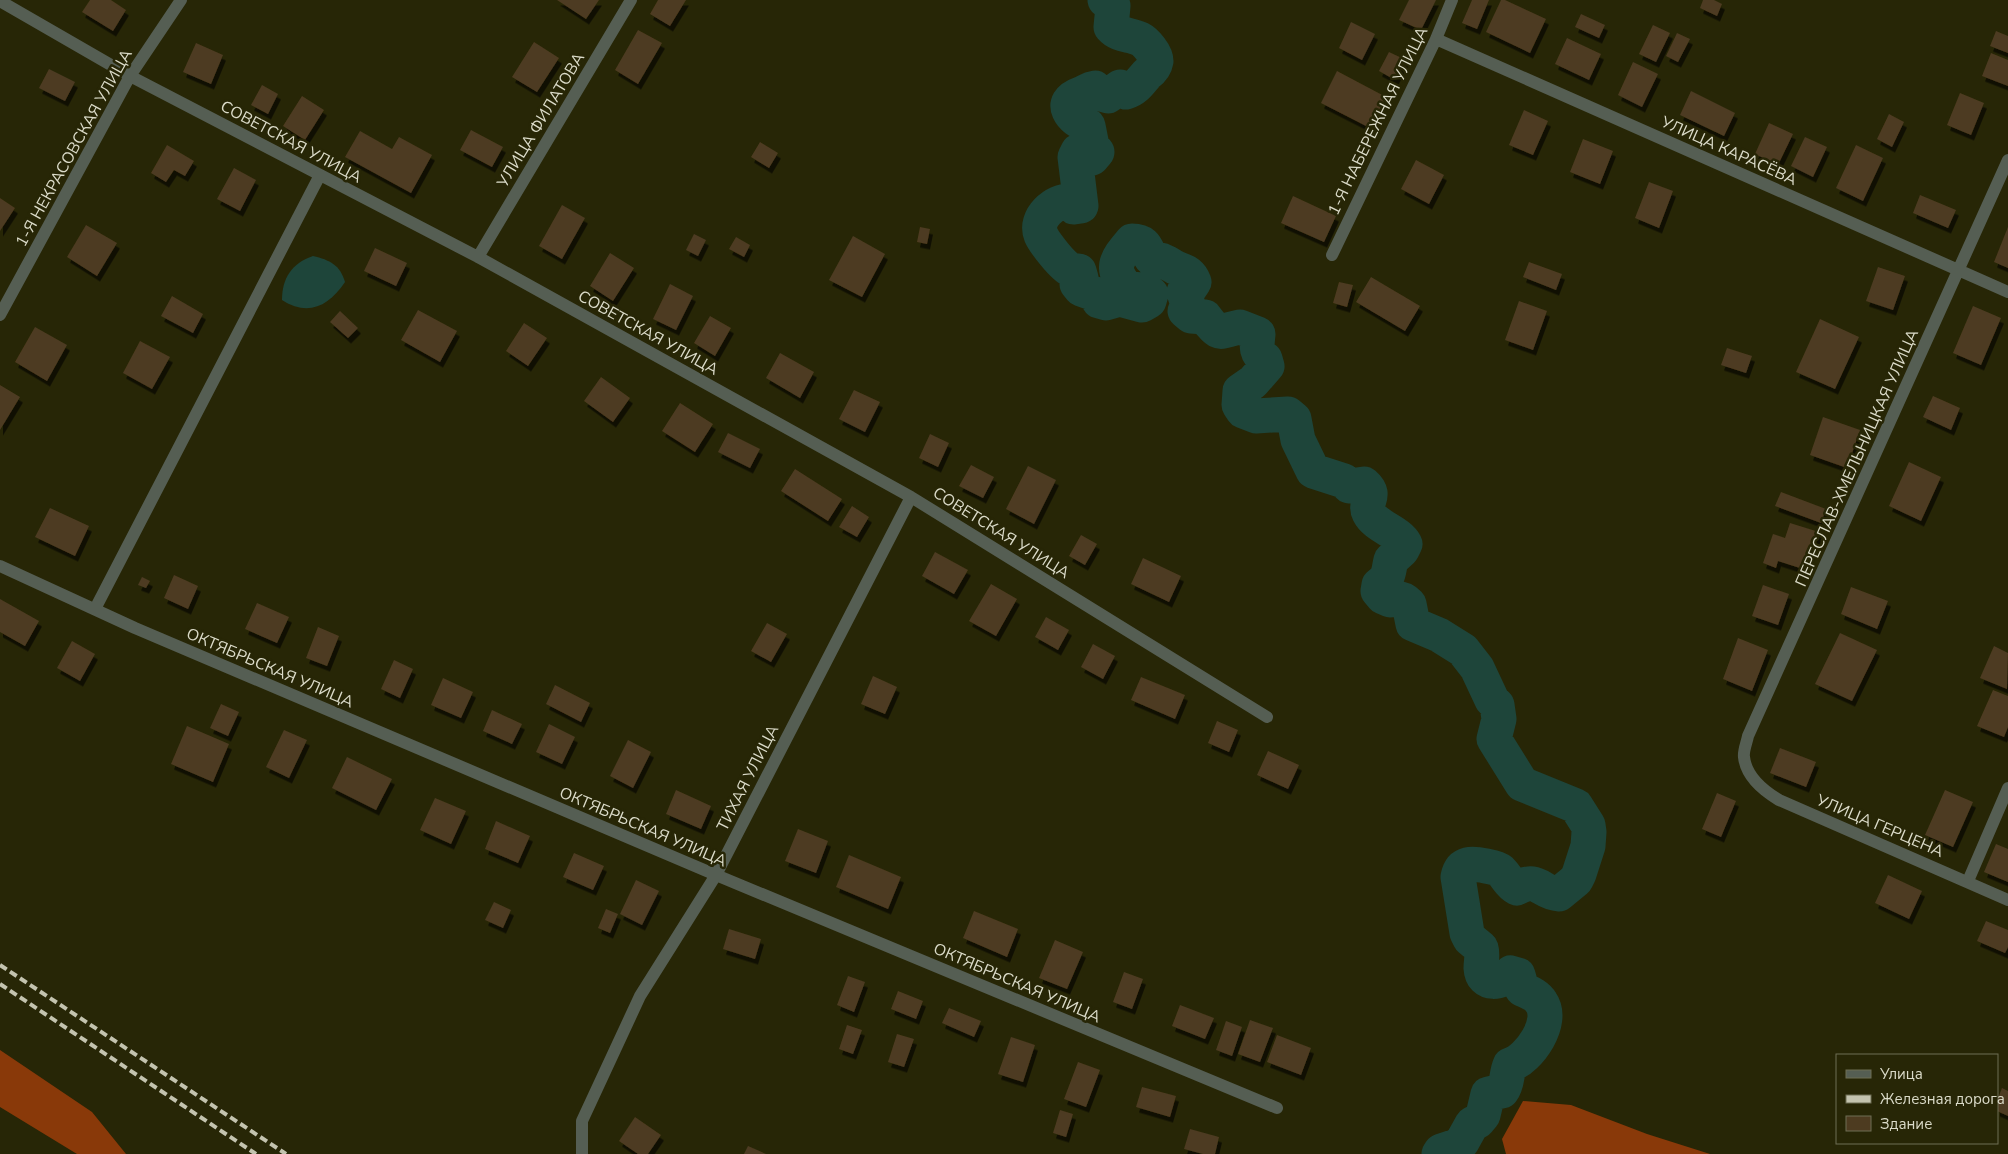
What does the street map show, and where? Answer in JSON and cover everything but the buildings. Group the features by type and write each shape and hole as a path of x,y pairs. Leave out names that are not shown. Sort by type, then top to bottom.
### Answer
{"street":[{"name":"1-Я НЕКРАСОВСКАЯ УЛИЦА","path":"0,315 130,76 181,0"},
{"name":"УЛИЦА ФИЛАТОВА","path":"478,257 631,0"},
{"name":"1-Я НАБЕРЕЖНАЯ УЛИЦА","path":"1332,255 1436,39 1452,0"},
{"name":"СОВЕТСКАЯ УЛИЦА","path":"0,1 130,76 478,257 911,497 1268,717"},
{"name":"УЛИЦА КАРАСЁВА","path":"1436,39 2008,292"},
{"name":"ПЕРЕСЛАВ-ХМЕЛЬНИЦКАЯ УЛИЦА","path":"1750,770 1744,756 1748,736 2008,160"},
{"path":"95,609 320,175"},
{"name":"ТИХАЯ УЛИЦА","path":"582,1154 582,1121 640,996 716,875 911,497"},
{"name":"ОКТЯБРЬСКАЯ УЛИЦА","path":"0,566 135,628 716,875 1277,1108"},
{"name":"УЛИЦА ГЕРЦЕНА","path":"1750,770 1756,781 1767,793 1779,800 2008,900"},
{"path":"1968,881 2008,788"}],"shaded area":[{"path":"0,1050 92,1112 126,1154 77,1154 0,1107"},
{"path":"1523,1101 1571,1105 1647,1134 1710,1154 1506,1154 1502,1139"}],"water":[{"path":"313,256 334,264 345,282 325,303 317,306 301,308 282,300 286,278 290,272 299,263"}],"waterway":[{"path":"1105,0 1113,6 1111,27 1118,32 1136,37 1148,45 1156,61 1153,69 1138,85 1129,91 1126,92 1120,87 1108,96 1101,94 1095,88 1073,97 1069,102 1069,111 1072,115 1076,120 1088,126 1092,146 1097,152 1092,158 1078,151 1075,157 1081,206 1074,207 1070,201 1064,201 1052,207 1040,222 1041,235 1063,264 1072,270 1079,271 1081,278 1077,284 1081,289 1095,294 1099,301 1106,303 1120,299 1142,305 1149,301 1151,294 1144,290 1128,289 1118,275 1117,264 1122,253 1132,241 1137,241 1145,246 1151,258 1166,262 1190,275 1194,282 1184,292 1188,305 1185,311 1191,316 1205,317 1214,328 1220,331 1240,327 1258,334 1258,351 1265,359 1267,366 1253,382 1240,391 1239,405 1243,411 1256,416 1288,414 1294,419 1298,440 1313,471 1344,481 1349,486 1364,484 1368,488 1370,492 1368,509 1372,518 1405,544 1402,550 1391,560 1388,574 1379,585 1378,591 1383,597 1390,600 1398,598 1405,600 1409,604 1413,624 1439,635 1463,650 1477,668 1492,700 1497,705 1499,719 1494,739 1522,784 1576,806 1588,825 1588,846 1579,874 1576,880 1559,894 1535,884 1517,888 1496,868 1476,864 1464,866 1459,872 1458,877 1467,933 1470,939 1481,948 1482,974 1489,981 1498,981 1511,973 1518,975 1522,989 1535,996 1541,1002 1545,1019 1538,1039 1532,1048 1510,1065 1502,1091 1488,1094 1483,1115 1472,1124 1462,1142 1441,1151 1439,1154"}],"railway":[{"path":"0,965 286,1154"},
{"path":"0,984 256,1154"}]}
